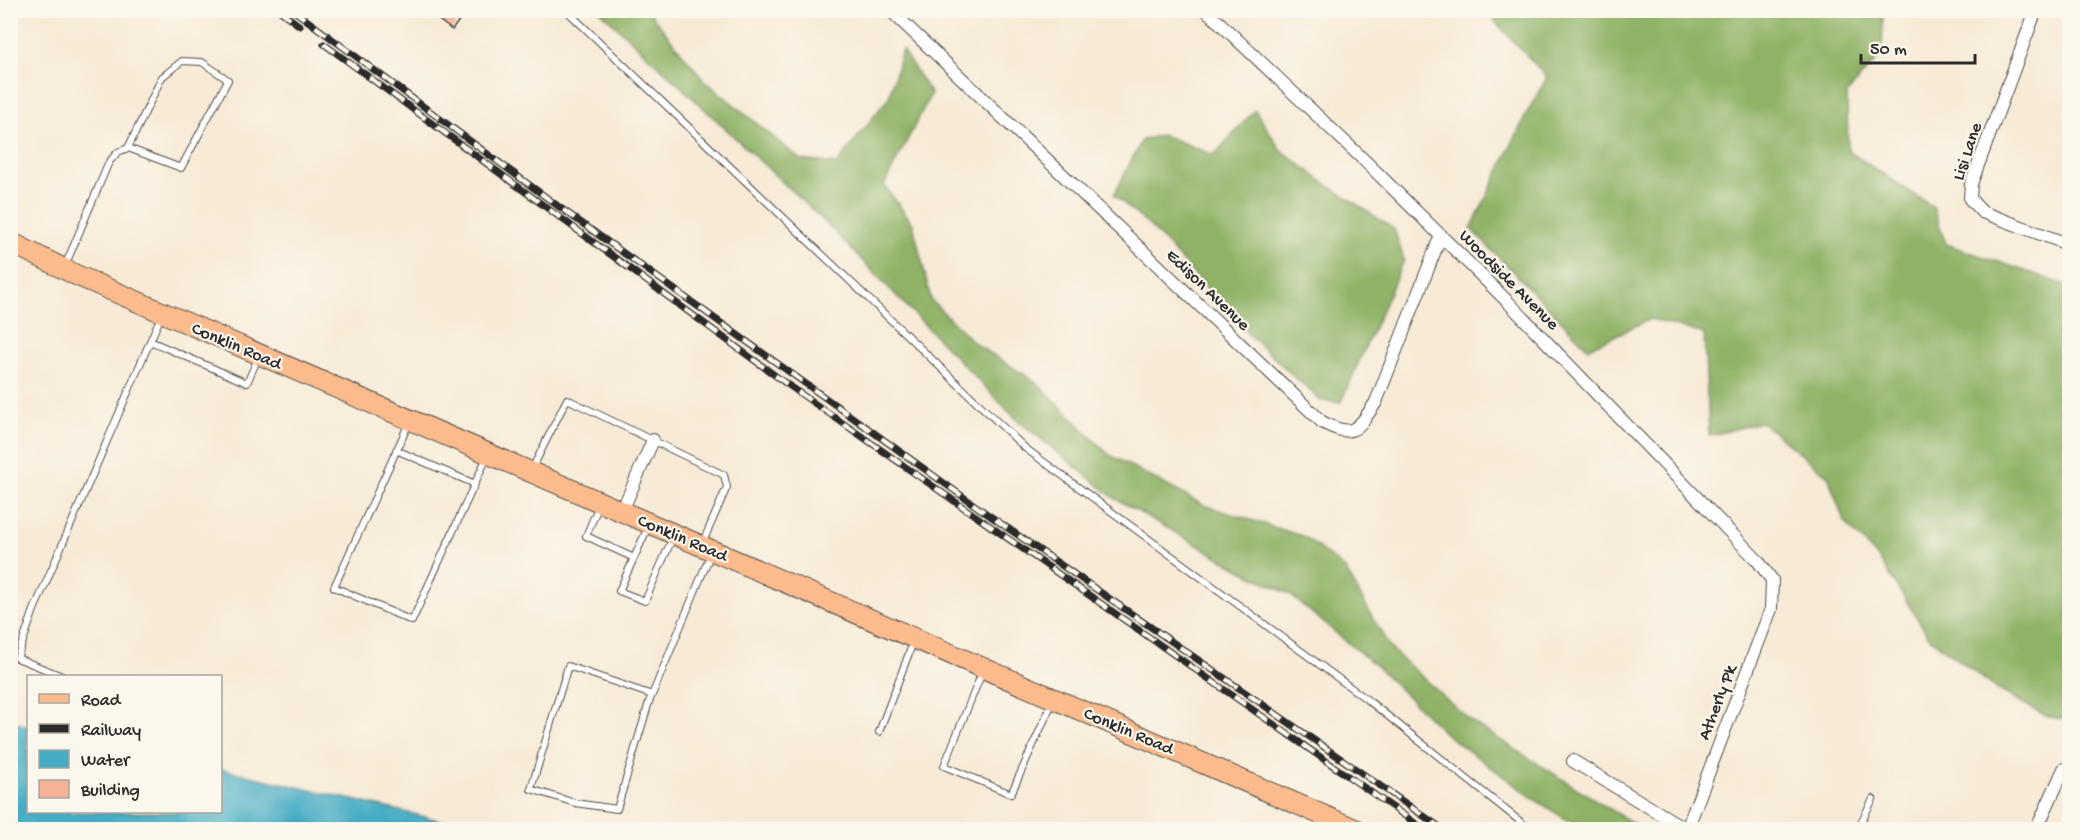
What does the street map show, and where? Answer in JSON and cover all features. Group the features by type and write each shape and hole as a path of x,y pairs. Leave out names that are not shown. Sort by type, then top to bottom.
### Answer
{"main road":[{"name":"Conklin Road","path":"10,242 64,269 162,312 1357,830"}],"street":[{"name":"Edison Avenue","path":"890,10 1322,422 1341,432 1350,431 1362,423 1376,402 1441,235"},
{"name":"Woodside Avenue","path":"1206,10 1441,235 1758,561 1772,580 1773,586"},
{"name":"Lisi Lane","path":"2036,10 1971,184 1970,199 1982,212 2070,245"},
{"path":"622,511 653,440"},
{"name":"Atherly Pk","path":"1687,829 1771,609 1773,586"},
{"path":"1573,760 1687,829"},
{"path":"2036,830 2064,769"}],"lane":[{"path":"566,10 1025,448 1370,701 1531,830"},
{"path":"64,269 109,162 118,152 128,148 182,168 228,80 202,62 183,61 162,77 128,148"},
{"path":"60,675 18,658 34,610 162,312"},
{"path":"150,341 247,383 260,354"},
{"path":"531,472 567,399 724,475 727,487 707,548 652,695 617,809 575,803 531,789 568,666 652,695"},
{"path":"410,419 334,587 412,621 489,453"},
{"path":"396,450 475,484"},
{"path":"600,502 586,536 634,558"},
{"path":"650,523 619,591 645,601 675,534"},
{"path":"879,732 915,638"},
{"path":"984,668 944,766 1011,794 1055,698"},
{"path":"1857,830 1873,799"}],"green space":[{"path":"600,11 648,11 704,80 801,160 837,164 889,97 902,50 931,94 884,185 913,224 931,300 974,343 1036,382 1108,454 1203,505 1305,537 1345,569 1390,648 1473,723 1642,829 1581,829 1534,799 1447,735 1376,666 1289,594 1245,572 1114,498 1015,418 825,222"},
{"path":"1485,11 1883,11 1882,54 1847,93 1848,151 1933,207 1946,244 2069,286 2069,720 2048,717 1997,689 1930,638 1880,560 1844,521 1828,476 1761,422 1709,436 1704,334 1650,319 1588,348 1471,229 1547,77"},
{"path":"1255,110 1280,149 1323,182 1394,229 1404,260 1341,402 1321,401 1249,335 1152,228 1114,195 1142,140 1163,135 1214,155"}],"water":[{"path":"11,722 27,726 27,813 222,813 222,769 477,829 11,829"}],"building":[{"path":"426,10 467,10 452,30"}],"railway":[{"path":"279,10 300,26"},
{"path":"293,10 558,206 983,511 1444,830"},
{"path":"324,44 784,382 1425,830"}]}
